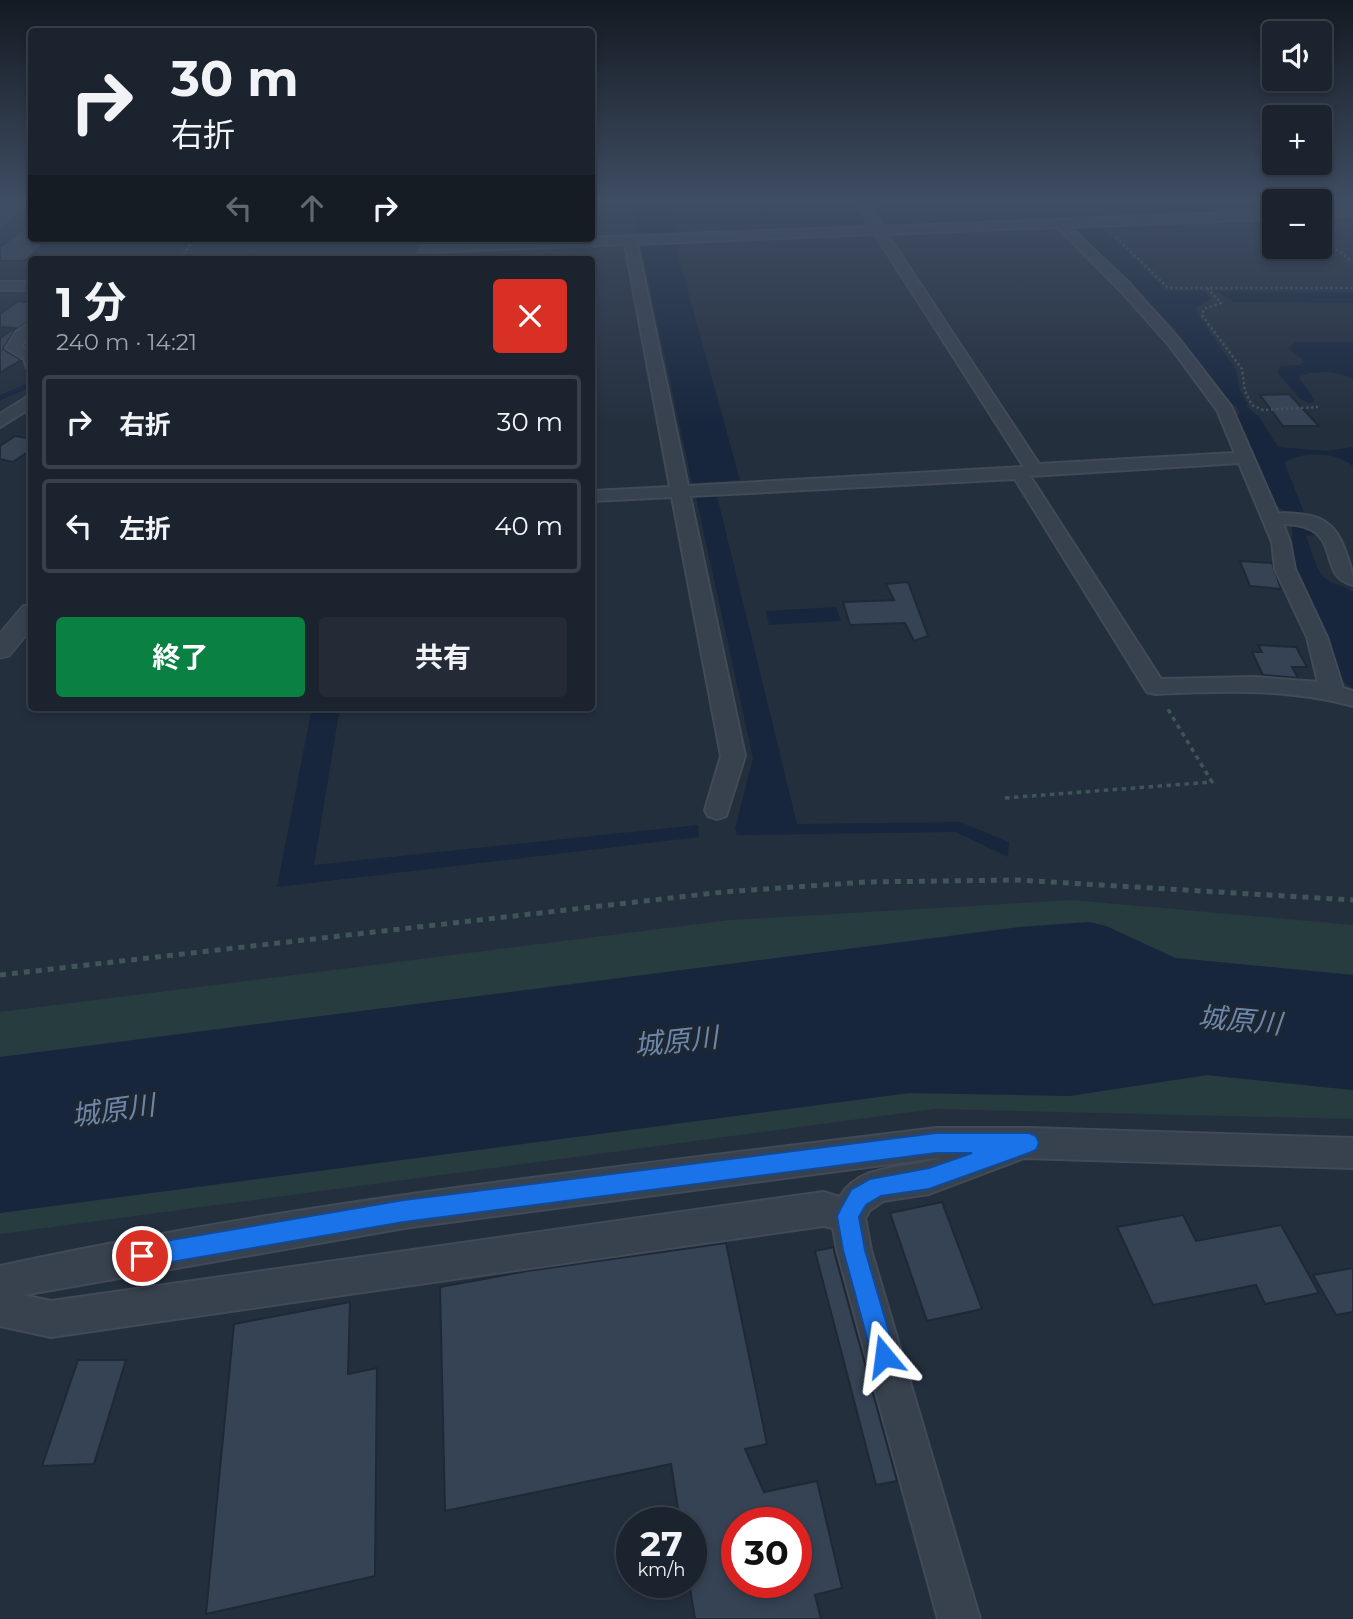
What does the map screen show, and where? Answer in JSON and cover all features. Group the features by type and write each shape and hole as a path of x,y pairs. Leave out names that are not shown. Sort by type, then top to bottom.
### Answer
{"street":[{"path":"637,277 733,756 717,810"},
{"path":"908,277 1155,687 1226,683 1343,695"},
{"path":"1114,277 1174,342 1225,409 1245,458 1279,519 1285,569 1317,637 1327,679 1343,695"},
{"path":"0,286 28,286"},
{"path":"28,329 20,335 13,348 28,355"},
{"path":"0,405 28,406"},
{"path":"0,422 28,406"},
{"path":"595,496 1245,458"},
{"path":"1279,519 1307,520 1322,525 1331,535 1344,573 1353,579"},
{"path":"1,647 28,616"},
{"path":"0,1283 64,1269 404,1211 936,1143 1029,1143 1353,1153"},
{"path":"959,1619 854,1250 848,1216 858,1198 878,1186 929,1178 1029,1143"},
{"path":"0,1308 51,1319 823,1209 848,1216"}],"path":[{"path":"1156,277 1168,288 1353,288"},
{"path":"1207,288 1221,303 1204,309 1202,315 1242,369 1245,391 1252,405 1263,410 1318,407"},
{"path":"1005,798 1212,782 1155,687"},
{"path":"0,975 723,892 866,882 1017,880 1353,900"}],"green space":[{"path":"1072,900 1353,925 1353,975 1175,958 1106,926 0,1070 0,1012 730,920"},
{"path":"713,1072 1069,1096 1207,1075 1353,1090 1353,1119 934,1109 0,1234 0,1146"}],"water":[{"path":"647,277 684,277 740,480 692,483"},
{"path":"1123,277 1151,277 1166,291 1204,291 1211,299 1196,307 1197,314 1236,370 1240,391 1248,404 1246,406 1259,417 1278,447 1326,451 1353,447 1353,466 1337,458 1319,454 1292,458 1284,462 1304,512 1300,516 1320,534 1306,536 1320,573 1353,594 1353,689 1343,681 1327,633 1312,610 1293,560 1292,526 1296,523 1293,516 1277,506 1235,418 1240,413 1236,406 1227,403 1175,329"},
{"path":"1216,291 1353,292 1353,303 1234,302"},
{"path":"1295,342 1353,342 1353,379 1326,372 1304,374 1298,377 1315,400 1310,403 1300,399 1277,372 1281,366 1300,365 1304,361 1288,348"},
{"path":"717,496 797,824 960,822 1009,842 1008,857 956,832 737,835 735,829 753,758 696,497"},
{"path":"836,607 841,621 769,625 766,611"},
{"path":"311,711 339,711 314,865 698,825 699,837 277,887"},
{"name":"城原川","path":"1089,922 1106,926 1175,958 1353,975 1353,1090 1207,1075 1069,1096 909,1093 0,1213 0,1057 1019,927"}],"building":[{"path":"18,301 28,302 28,322 14,331 3,349 21,360 0,373 0,338 15,328 0,327 0,314"},
{"path":"1289,394 1319,426 1283,426 1260,395"},
{"path":"15,436 28,438 28,452 13,462 0,459 0,446"},
{"path":"1240,561 1272,563 1281,589 1250,586"},
{"path":"908,582 928,636 914,641 905,623 850,625 843,602 894,600 886,584"},
{"path":"1258,645 1296,647 1307,667 1292,667 1298,678 1263,675 1252,652 1262,652"},
{"path":"942,1202 982,1309 927,1321 890,1213"},
{"path":"1183,1215 1196,1241 1281,1225 1319,1293 1265,1304 1256,1285 1153,1305 1117,1227"},
{"path":"726,1243 767,1444 745,1449 764,1492 817,1481 842,1588 815,1595 821,1619 695,1619 692,1598 707,1598 707,1507 678,1507 671,1464 445,1511 440,1287 527,1271"},
{"path":"834,1247 897,1481 876,1485 815,1251"},
{"path":"1353,1268 1353,1312 1336,1315 1313,1275"},
{"path":"350,1302 348,1374 377,1368 375,1576 206,1614 234,1324"},
{"path":"78,1360 126,1360 94,1464 42,1466"}],"waterway":[{"path":"9,352 27,358"},
{"path":"0,398 28,386"}],"route":[{"path":"142,1256 404,1211 830,1156 936,1143 1029,1143 929,1178 878,1186 858,1198 848,1216 854,1250 884,1356"}]}
